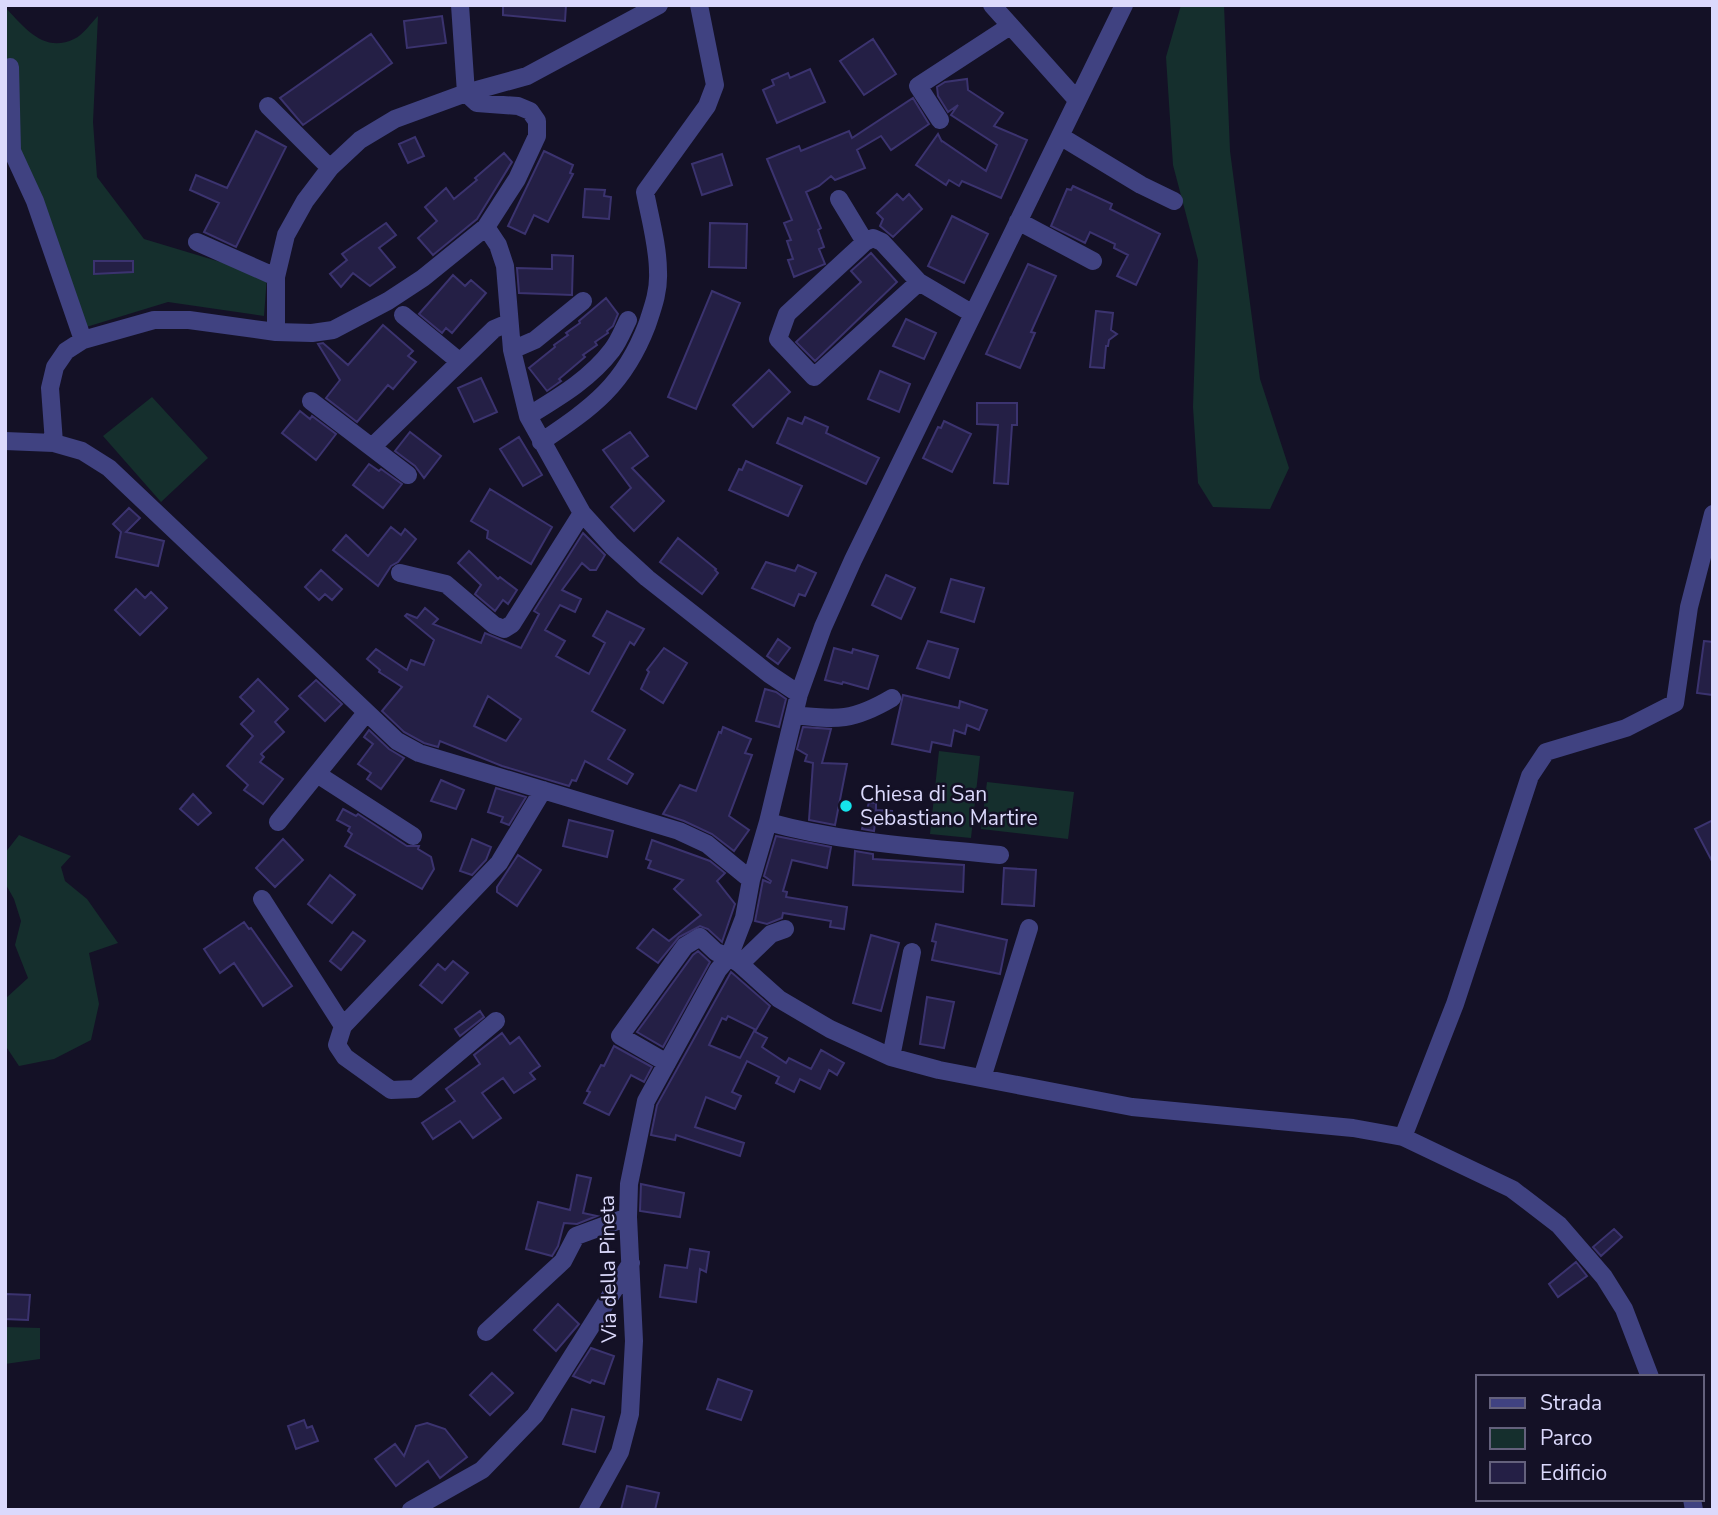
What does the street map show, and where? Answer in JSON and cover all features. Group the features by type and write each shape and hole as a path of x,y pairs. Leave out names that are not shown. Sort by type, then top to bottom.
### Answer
{"street":[{"path":"54,443 50,388 55,368 66,351 83,340 154,320 189,320 276,332 312,333 333,330 388,301 423,278 486,227 517,179 537,136 537,121 530,111 518,106 477,103 466,93 460,5"},
{"path":"276,332 276,277 286,235 305,201 330,168 360,140 395,119 466,93 527,76 659,5"},
{"path":"541,442 586,412 611,389 637,351 656,300 658,272 645,192 707,106 715,85 699,5"},
{"path":"992,5 1077,100"},
{"path":"734,961 751,880 799,694 823,627 853,559 1124,5"},
{"path":"940,120 918,86 1010,26"},
{"path":"10,67 12,151 35,201 83,340"},
{"path":"268,106 330,168"},
{"path":"1060,136 1141,185 1174,201"},
{"path":"839,199 866,242"},
{"path":"1018,221 1093,261"},
{"path":"486,227 498,245 505,267 512,350 528,416 582,513 612,547 647,578 769,674 799,694"},
{"path":"919,282 814,377 779,338 787,314 873,238 882,242 919,282 973,314"},
{"path":"197,242 276,277"},
{"path":"512,350 535,340 583,301"},
{"path":"403,315 460,362"},
{"path":"528,416 568,392 594,371 613,349 628,320"},
{"path":"372,447 494,329 508,323"},
{"path":"311,401 408,475"},
{"path":"5,441 54,443 82,451 109,468 397,741 419,753 679,831 707,844 751,880"},
{"path":"400,573 446,584 494,625 504,629 512,624 582,513"},
{"path":"1403,1137 1455,1004 1530,776 1546,752 1626,728 1675,703 1689,607 1713,514"},
{"path":"794,715 834,720 853,717 892,698"},
{"path":"278,822 366,713"},
{"path":"317,774 413,836"},
{"path":"496,1021 415,1089 391,1090 345,1057 337,1045 343,1026 499,863 543,790"},
{"path":"768,822 811,834 855,841 1000,855"},
{"path":"262,900 343,1026"},
{"path":"982,1078 1030,928"},
{"path":"734,961 771,934 785,929"},
{"path":"667,1063 620,1036 685,946 700,937 716,953 734,961 779,999 831,1029 891,1058 939,1070 1132,1107 1353,1128 1403,1137 1512,1189 1559,1225 1604,1277 1624,1309 1649,1375"},
{"path":"891,1058 912,952"},
{"name":"Via della Pineta","path":"588,1510 620,1451 630,1414 634,1341 629,1184 646,1101 718,970 734,961"},
{"path":"486,1332 563,1261 576,1236 628,1217"},
{"path":"411,1510 482,1470 535,1416 631,1263"}],"green space":[{"path":"1181,5 1224,5 1230,151 1260,379 1289,468 1270,509 1213,507 1198,483 1193,407 1198,260 1173,165 1166,57"},
{"path":"5,7 35,36 53,43 63,43 77,37 98,16 93,122 97,177 144,239 267,276 264,316 168,302 83,328 5,152"},
{"path":"152,397 208,458 161,502 103,436"},
{"path":"939,751 980,756 971,838 930,834"},
{"path":"987,782 1074,792 1068,839 981,829"},
{"path":"19,835 71,856 61,867 65,881 87,899 118,943 89,953 99,1004 91,1040 54,1059 19,1066 5,1045 5,999 28,978 15,945 21,921 5,883 5,853"},
{"path":"5,1327 40,1328 40,1359 5,1364"}],"building":[{"path":"503,5 566,5 565,21 503,15"},
{"path":"442,16 446,43 407,48 404,21"},
{"path":"371,34 392,63 303,125 280,98"},
{"path":"873,39 896,74 864,95 840,61"},
{"path":"810,69 825,102 777,123 763,90 774,85 772,80 788,73 790,78"},
{"path":"967,79 968,90 1003,113 994,126 1027,140 1001,198 962,181 959,186 949,180 946,185 916,165 938,134 942,142 986,171 997,145 951,115 958,105 948,112 938,96 937,87 945,82"},
{"path":"913,98 929,124 891,150 881,136 857,150 865,168 835,180 831,176 806,192 821,228 818,230 824,247 819,249 825,264 794,277 788,260 793,259 787,241 791,240 784,223 792,220 767,159 799,146 801,151 849,131 852,138"},
{"path":"256,131 286,147 236,247 204,232 219,203 190,190 196,175 227,188"},
{"path":"415,137 424,156 408,163 399,144"},
{"path":"544,151 573,165 570,173 573,174 548,222 534,215 525,234 508,226"},
{"path":"504,153 512,162 477,219 433,255 418,238 437,221 425,207 446,188 454,199"},
{"path":"722,154 732,185 702,195 692,164"},
{"path":"1073,186 1112,204 1110,209 1160,234 1136,285 1117,276 1128,255 1114,248 1115,244 1090,232 1085,243 1051,226 1067,189 1071,190"},
{"path":"585,189 605,190 604,196 611,197 609,219 583,217"},
{"path":"897,194 903,200 909,194 922,209 893,237 880,226 883,219 877,213"},
{"path":"952,216 988,234 964,283 928,266"},
{"path":"386,223 396,235 379,248 395,267 370,286 353,273 341,287 330,274 347,260 342,254"},
{"path":"710,223 747,224 746,268 709,267"},
{"path":"871,253 897,282 815,361 796,342 861,282 851,271"},
{"path":"552,255 573,256 572,295 519,293 517,268 552,269"},
{"path":"94,261 133,261 133,272 94,274"},
{"path":"1028,264 1056,276 1031,332 1035,333 1020,368 986,354"},
{"path":"453,275 465,286 471,280 486,293 452,333 446,328 442,333 419,314"},
{"path":"712,291 740,303 696,409 668,397"},
{"path":"606,298 618,314 613,326 595,342 597,345 583,355 585,357 559,379 561,381 547,391 529,368"},
{"path":"1096,311 1113,313 1111,330 1117,334 1106,346 1104,368 1090,367"},
{"path":"906,319 936,333 924,359 893,346"},
{"path":"383,325 413,351 408,356 416,362 393,389 388,385 357,422 326,398 340,380 318,344 323,343 348,365"},
{"path":"769,370 790,392 753,427 733,405"},
{"path":"880,371 910,384 899,412 868,399"},
{"path":"481,378 497,412 474,422 458,388"},
{"path":"977,403 1017,403 1017,425 1012,425 1008,484 994,483 998,425 977,424"},
{"path":"300,411 310,419 312,416 336,434 316,460 282,433"},
{"path":"805,417 828,427 826,433 879,458 866,484 777,443 788,418 802,424"},
{"path":"944,421 971,434 952,472 923,458 938,427 941,428"},
{"path":"410,432 441,456 424,478 415,466 395,451"},
{"path":"630,432 648,456 632,468 664,501 634,531 611,507 631,488 603,450"},
{"path":"519,437 542,475 523,486 500,449"},
{"path":"746,461 802,486 788,516 729,490"},
{"path":"369,464 402,484 383,508 353,485"},
{"path":"490,489 552,527 531,564 487,538 488,531 471,521"},
{"path":"129,508 140,518 126,532 164,541 158,566 116,557 121,532 113,524"},
{"path":"391,527 401,535 405,529 416,539 398,562 391,566 378,586 333,550 346,535 368,556"},
{"path":"583,533 605,555 596,570 590,570 582,563 562,590 581,599 575,612 560,605 545,630 565,641 556,656 589,674 605,643 593,636 607,611 644,629 634,645 630,642 592,711 625,730 608,759 633,774 627,784 585,761 576,781 572,780 569,786 502,766 440,741 438,747 424,743 404,732 382,711 402,687 379,672 367,659 376,649 407,670 411,660 424,665 434,640 405,616 407,614 417,618 425,608 438,619 433,624 481,643 485,633 521,648 539,614 534,611","holes":["488,696 521,719 506,741 474,726"]},
{"path":"678,538 718,573 702,594 660,562"},
{"path":"469,551 498,579 500,577 517,590 508,604 503,600 495,611 475,594 481,585 458,563"},
{"path":"766,562 795,571 798,565 816,573 805,596 799,594 794,606 752,588"},
{"path":"321,570 342,589 332,600 325,594 319,600 305,587"},
{"path":"886,575 915,588 901,619 872,605"},
{"path":"951,579 984,588 974,622 941,612"},
{"path":"136,589 145,598 151,592 167,608 140,635 115,610"},
{"path":"778,639 790,648 778,664 767,656"},
{"path":"928,641 958,649 949,678 917,668"},
{"path":"1704,641 1713,642 1713,695 1697,693"},
{"path":"664,648 687,663 663,703 641,689 649,672 647,670"},
{"path":"834,648 852,653 853,649 878,656 868,689 825,680"},
{"path":"258,679 288,709 275,722 284,732 261,754 264,757 260,762 283,779 263,804 244,790 248,785 227,766 253,736 241,724 254,711 240,697"},
{"path":"316,680 342,704 325,721 299,696"},
{"path":"765,689 786,699 779,727 756,721"},
{"path":"903,695 959,708 960,701 987,710 979,730 967,725 965,734 954,730 951,746 932,742 930,752 892,744"},
{"path":"723,727 751,739 745,753 752,755 729,816 749,830 734,851 712,834 663,814 680,785 696,791"},
{"path":"803,727 831,729 822,763 847,764 835,825 809,820 813,763 805,761 807,755 797,749"},
{"path":"369,730 389,749 404,758 381,789 367,779 371,773 358,764 373,744 364,737"},
{"path":"441,780 464,790 456,809 431,801"},
{"path":"496,788 526,797 509,825 501,822 503,817 488,812"},
{"path":"193,794 211,813 198,825 180,809"},
{"path":"869,802 876,803 876,810 892,811 891,824 875,823 874,831 862,829"},
{"path":"343,809 356,816 358,814 407,846 419,846 418,849 431,857 434,869 422,889 345,846 352,834 348,831 350,827 337,820"},
{"path":"569,820 613,831 607,857 563,846"},
{"path":"1713,820 1713,863 1695,829"},
{"path":"776,836 831,847 827,868 792,860 783,891 787,892 786,897 847,907 844,929 830,927 831,921 783,913 782,918 767,924 755,921 763,880 770,883 771,881 764,876"},
{"path":"283,839 303,860 275,887 256,868"},
{"path":"472,839 491,847 486,860 472,875 460,871"},
{"path":"652,840 710,861 725,873 717,881 735,904 722,942 708,929 700,926 679,937 658,963 637,948 653,929 669,941 701,915 674,889 683,880 648,868 651,861 646,859"},
{"path":"855,851 873,854 873,859 964,865 963,892 853,885"},
{"path":"518,855 541,870 517,906 497,892 497,887"},
{"path":"1004,868 1036,870 1034,906 1002,904"},
{"path":"330,875 355,895 332,923 308,904"},
{"path":"244,922 292,986 263,1006 234,963 220,973 204,949"},
{"path":"936,924 1007,940 1000,974 932,960"},
{"path":"353,932 365,941 341,970 330,961"},
{"path":"871,935 899,943 881,1011 853,1003"},
{"path":"698,951 710,962 663,1047 637,1032"},
{"path":"453,961 468,973 442,1003 420,985 438,964 445,970"},
{"path":"731,972 770,1006 756,1030 728,1016 726,1020 722,1018 709,1045 740,1058 754,1031 767,1038 762,1047 786,1063 789,1058 811,1069 821,1050 844,1063 837,1075 829,1070 820,1089 800,1079 794,1092 776,1083 779,1077 747,1061 732,1092 741,1096 735,1109 706,1097 695,1127 744,1143 740,1156 676,1135 675,1140 651,1135 657,1105"},
{"path":"927,997 954,1002 944,1048 920,1044"},
{"path":"480,1011 484,1017 460,1036 455,1029"},
{"path":"502,1033 510,1044 519,1037 540,1066 530,1073 535,1079 514,1093 503,1078 482,1093 501,1118 473,1138 460,1121 433,1139 422,1123 455,1101 446,1089 480,1064 474,1055"},
{"path":"614,1046 652,1067 644,1082 631,1075 609,1115 584,1103 590,1092 587,1091"},
{"path":"577,1175 591,1178 583,1213 597,1216 577,1224 564,1223 558,1246 552,1256 526,1249 538,1202 570,1210"},
{"path":"641,1184 684,1193 680,1217 640,1211"},
{"path":"1614,1229 1622,1237 1601,1256 1593,1247"},
{"path":"690,1249 709,1252 706,1272 700,1269 696,1302 660,1297 665,1265 687,1268"},
{"path":"1576,1262 1587,1276 1558,1297 1549,1284"},
{"path":"6,1294 30,1295 28,1320 5,1319"},
{"path":"558,1304 579,1324 556,1351 534,1330"},
{"path":"591,1348 614,1356 604,1384 592,1380 590,1383 573,1376"},
{"path":"492,1373 513,1393 490,1415 470,1395"},
{"path":"718,1379 752,1391 741,1420 707,1409"},
{"path":"572,1409 604,1417 595,1452 563,1444"},
{"path":"304,1420 307,1428 312,1426 318,1441 296,1449 288,1426"},
{"path":"427,1423 445,1429 467,1457 440,1478 428,1461 396,1486 375,1459 395,1444 404,1456 416,1426"},
{"path":"627,1486 659,1493 655,1510 621,1510"}],"place":[{"name":"Chiesa di San Sebastiano Martire","path":"846,806"}]}
